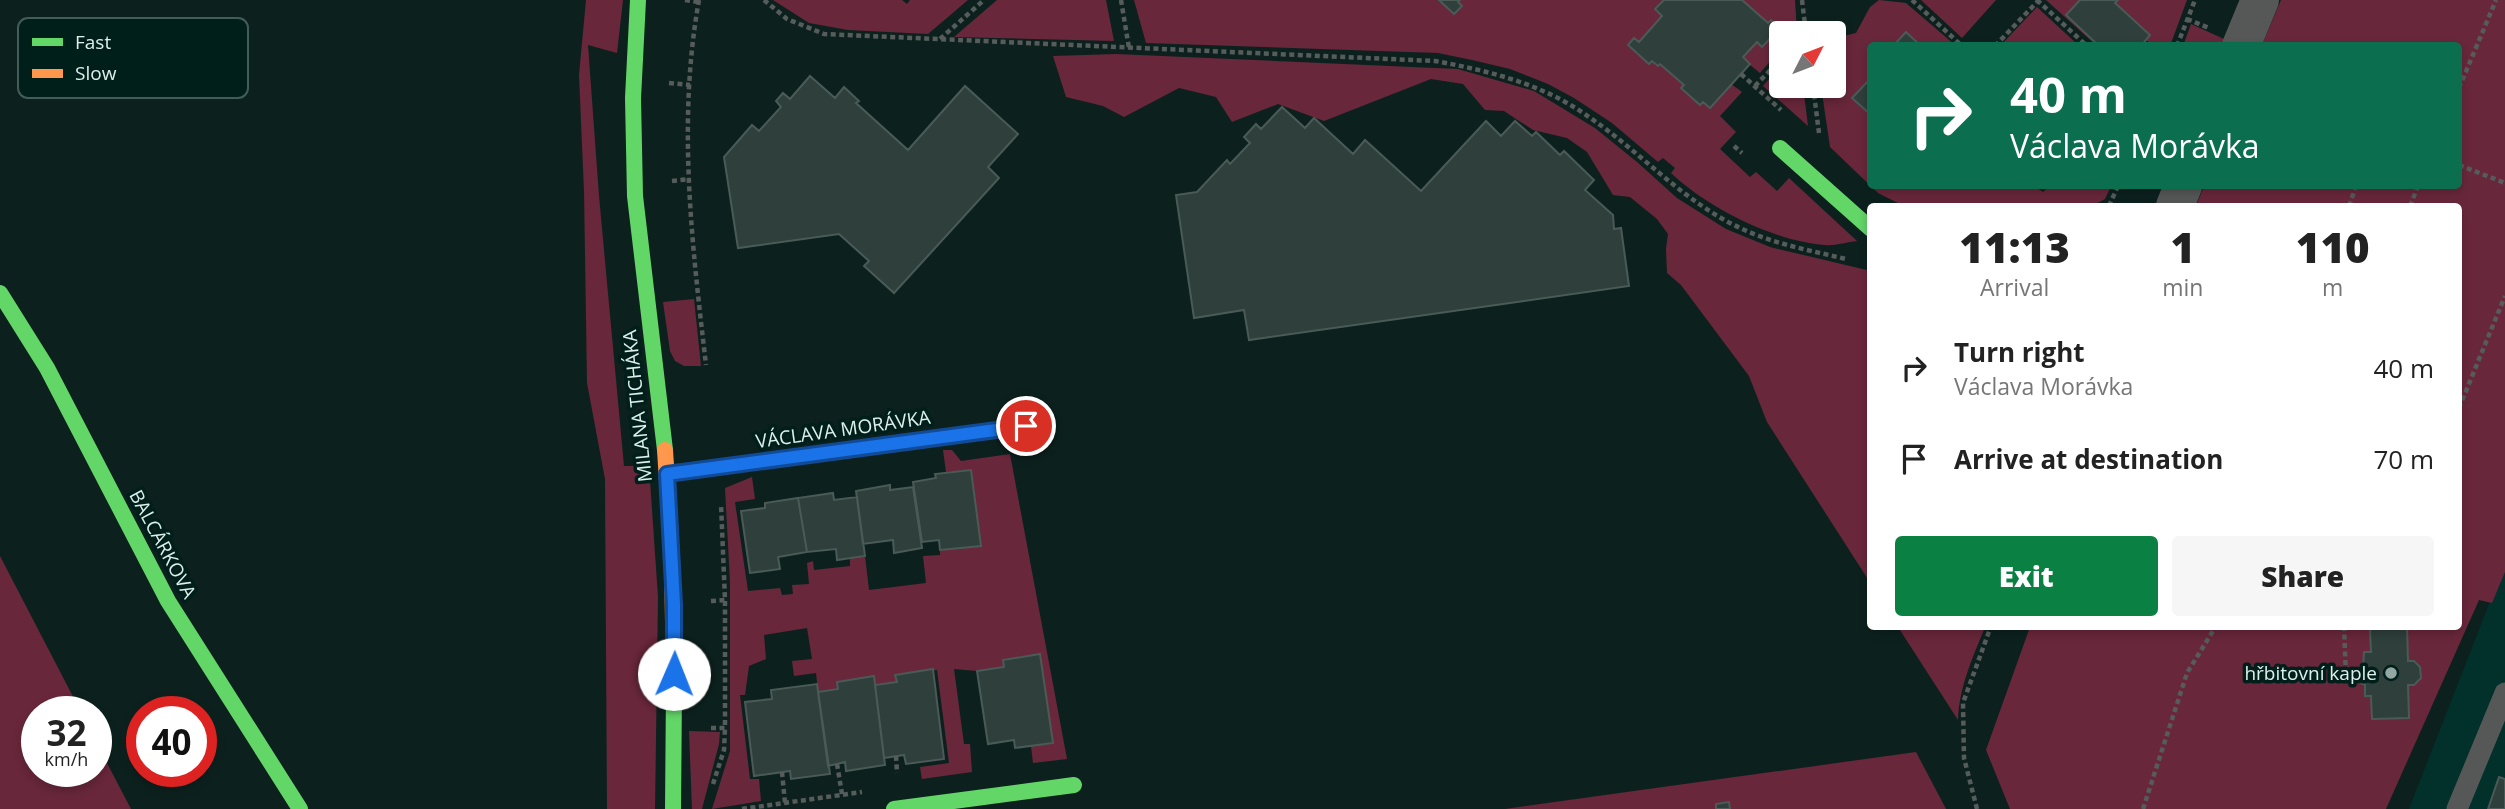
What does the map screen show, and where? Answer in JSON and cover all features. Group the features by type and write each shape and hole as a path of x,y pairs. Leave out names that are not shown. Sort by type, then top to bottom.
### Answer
{"street":[{"name":"MILANA TICHÁKA","path":"638,0 633,79 635,197 667,474 675,620 673,809"},
{"path":"2243,42 2260,0"},
{"path":"1780,148 1867,225"},
{"name":"BALCÁRKOVA","path":"0,293 47,368 168,601 300,809"},
{"name":"VÁCLAVA MORÁVKA","path":"667,474 1026,426"},
{"path":"894,809 1074,785"}],"lane":[{"path":"2457,809 2505,693"}],"path":[{"path":"685,0 699,1 689,88 688,174 706,365"},
{"path":"764,0 787,19 824,34 1436,61 1507,76 1589,116 1689,197 1732,224 1780,244 1850,260"},
{"path":"939,40 984,0"},
{"path":"1121,0 1129,48"},
{"path":"1802,0 1804,21"},
{"path":"1912,0 1958,42"},
{"path":"1999,42 2037,0 2082,42"},
{"path":"2179,42 2195,0"},
{"path":"2462,81 2496,0"},
{"path":"1755,86 1769,71"},
{"path":"1741,74 1784,113"},
{"path":"1814,98 1819,134 1814,139"},
{"path":"2462,165 2505,183"},
{"path":"2350,203 2355,189"},
{"path":"2462,401 2505,296"},
{"path":"712,786 724,750 726,728 725,600 720,503"},
{"path":"701,601 725,600"},
{"path":"1977,809 1964,758 1963,703 1990,630"},
{"path":"2143,809 2187,673 2214,630"},
{"path":"2344,630 2346,677"},
{"path":"702,728 726,728"},
{"path":"837,764 842,794"},
{"path":"782,772 785,803"}],"shaded area":[{"path":"586,0 623,0 617,53 588,45 624,466 649,466 658,597 655,809 607,809 605,479 587,383 579,75"},
{"path":"773,0 902,0 907,4 910,0 968,0 928,34 848,30 809,23"},
{"path":"997,0 1106,0 1114,41 954,37"},
{"path":"1134,0 1795,0 1796,21 1769,21 1769,63 1760,73 1745,61 1727,81 1742,92 1720,116 1736,132 1720,149 1750,177 1756,172 1777,191 1789,178 1857,241 1829,245 1805,242 1742,221 1686,186 1671,173 1675,168 1663,158 1658,162 1612,123 1574,98 1510,69 1438,53 1146,43"},
{"path":"1879,0 1906,3 1952,42 1918,42 1906,32 1898,42 1867,42 1867,82 1852,98 1867,111 1867,182 1830,147 1823,98 1846,98 1846,35 1856,33 1870,7"},
{"path":"1921,0 1996,0 1962,38"},
{"path":"2046,0 2187,0 2171,42 2093,42"},
{"path":"2281,0 2505,0 2505,572 2492,603 2479,600 2386,809 2010,809 1986,750 2029,630 2462,630 2462,203 2197,203 2203,189 2462,189 2462,42 2263,42"},
{"path":"2037,7 2075,42 2004,42"},
{"path":"2191,24 2224,39 2223,42 2184,42"},
{"path":"1116,54 1458,69 1534,91 1595,128 1677,198 1726,229 1770,247 1867,270 1867,578 1767,422 1749,376 1681,285 1667,273 1668,234 1657,219 1630,197 1613,195 1587,152 1567,138 1533,130 1504,111 1485,110 1463,84 1431,79 1324,121 1278,104 1232,122 1216,97 1179,88 1124,117 1103,106 1066,97 1053,56"},
{"path":"1769,79 1769,91 1763,86"},
{"path":"1776,98 1804,98 1808,126"},
{"path":"1874,189 2039,189 2043,192 2046,189 2110,189 2105,199 2098,203 1898,203"},
{"path":"694,299 701,366 684,366 675,361 670,351 663,302"},
{"path":"943,450 952,450 961,461 1010,454 1067,759 1033,763 1031,746 1053,742 1040,654 1004,660 1004,667 977,671 954,669 964,744 970,744 972,772 922,779 920,767 949,763 937,670 895,675 897,682 875,685 873,676 837,682 838,689 818,692 816,673 794,676 792,661 812,659 807,628 764,635 766,659 749,666 745,695 740,695 750,779 759,779 761,801 712,809 730,751 730,582 725,488 752,477 755,499 735,502 748,591 780,588 782,595 793,594 792,585 809,584 807,563 813,561 814,570 850,566 850,558 865,556 869,590 926,583 923,556 940,555 940,550 981,545 971,470 946,472"},
{"path":"0,556 73,696 21,696 21,787 112,787 112,773 131,809 0,809"},
{"path":"2505,563 2505,809 2409,809"},
{"path":"1900,630 1984,630 1964,684 1958,720"},
{"path":"689,731 720,732 702,809 692,809"},
{"path":"1916,752 1946,809 1505,809"}],"building":[{"path":"1439,0 1460,0 1458,2 1462,6 1454,14"},
{"path":"1664,0 1742,0 1769,22 1769,40 1762,47 1757,42 1743,57 1750,64 1710,108 1703,102 1700,105 1681,88 1684,85 1660,64 1658,66 1652,61 1649,64 1628,45 1634,38 1639,42 1662,16 1655,9"},
{"path":"2080,0 2118,0 2115,3 2150,35 2144,42 2095,42 2066,15"},
{"path":"1906,32 1917,42 1897,42"},
{"path":"810,76 835,98 844,87 859,101 856,103 908,150 965,86 1018,134 988,167 999,178 894,293 864,266 869,261 839,234 738,248 724,157 752,125 759,131 781,107 776,101 783,93 790,99"},
{"path":"1867,82 1867,111 1852,98"},
{"path":"1282,107 1305,128 1314,118 1353,154 1365,140 1421,191 1486,121 1501,136 1515,121 1532,136 1536,132 1560,155 1564,151 1594,180 1585,190 1613,215 1614,229 1621,228 1629,286 1249,340 1244,310 1194,318 1176,195 1197,192 1227,160 1230,164 1250,143 1244,137 1256,124 1261,129"},
{"path":"971,470 981,546 940,550 939,540 922,542 913,482 936,478 935,474"},
{"path":"890,485 890,490 913,487 922,548 894,553 893,540 863,544 856,491"},
{"path":"833,493 834,500 857,497 865,556 837,560 836,549 807,552 798,498"},
{"path":"798,498 807,552 778,557 780,569 750,573 741,511 765,508 765,503"},
{"name":"hřbitovní kaple","path":"2370,630 2407,630 2408,661 2414,661 2420,667 2421,678 2414,685 2408,685 2409,718 2372,719 2371,696 2365,696 2365,684 2362,684 2364,652 2371,652"},
{"path":"1040,654 1053,743 1015,748 1014,740 988,744 977,671 1004,667 1003,660"},
{"path":"933,669 944,759 906,764 904,755 884,758 875,685 897,682 895,675"},
{"path":"874,676 885,765 846,771 845,762 828,766 818,692 838,689 837,682"},
{"path":"817,684 830,774 791,779 790,771 754,776 745,702 772,699 771,690"},
{"path":"2499,777 2505,779 2505,809 2488,809"},
{"path":"1729,802 1730,809 1716,809 1716,804"}],"traffic: fast":[{"path":"638,0 633,98 635,196 665,450"},
{"path":"1780,148 1867,225"},
{"path":"0,293 47,368 168,601 300,809"},
{"path":"667,474 1026,426"},
{"path":"673,809 674,688"},
{"path":"894,809 1074,785"}],"traffic: slow":[{"path":"665,450 672,558 674,688"}],"place":[{"name":"hřbitovní kaple","path":"2391,673"}],"route":[{"path":"674,674 675,620 667,474 1026,426"}]}
